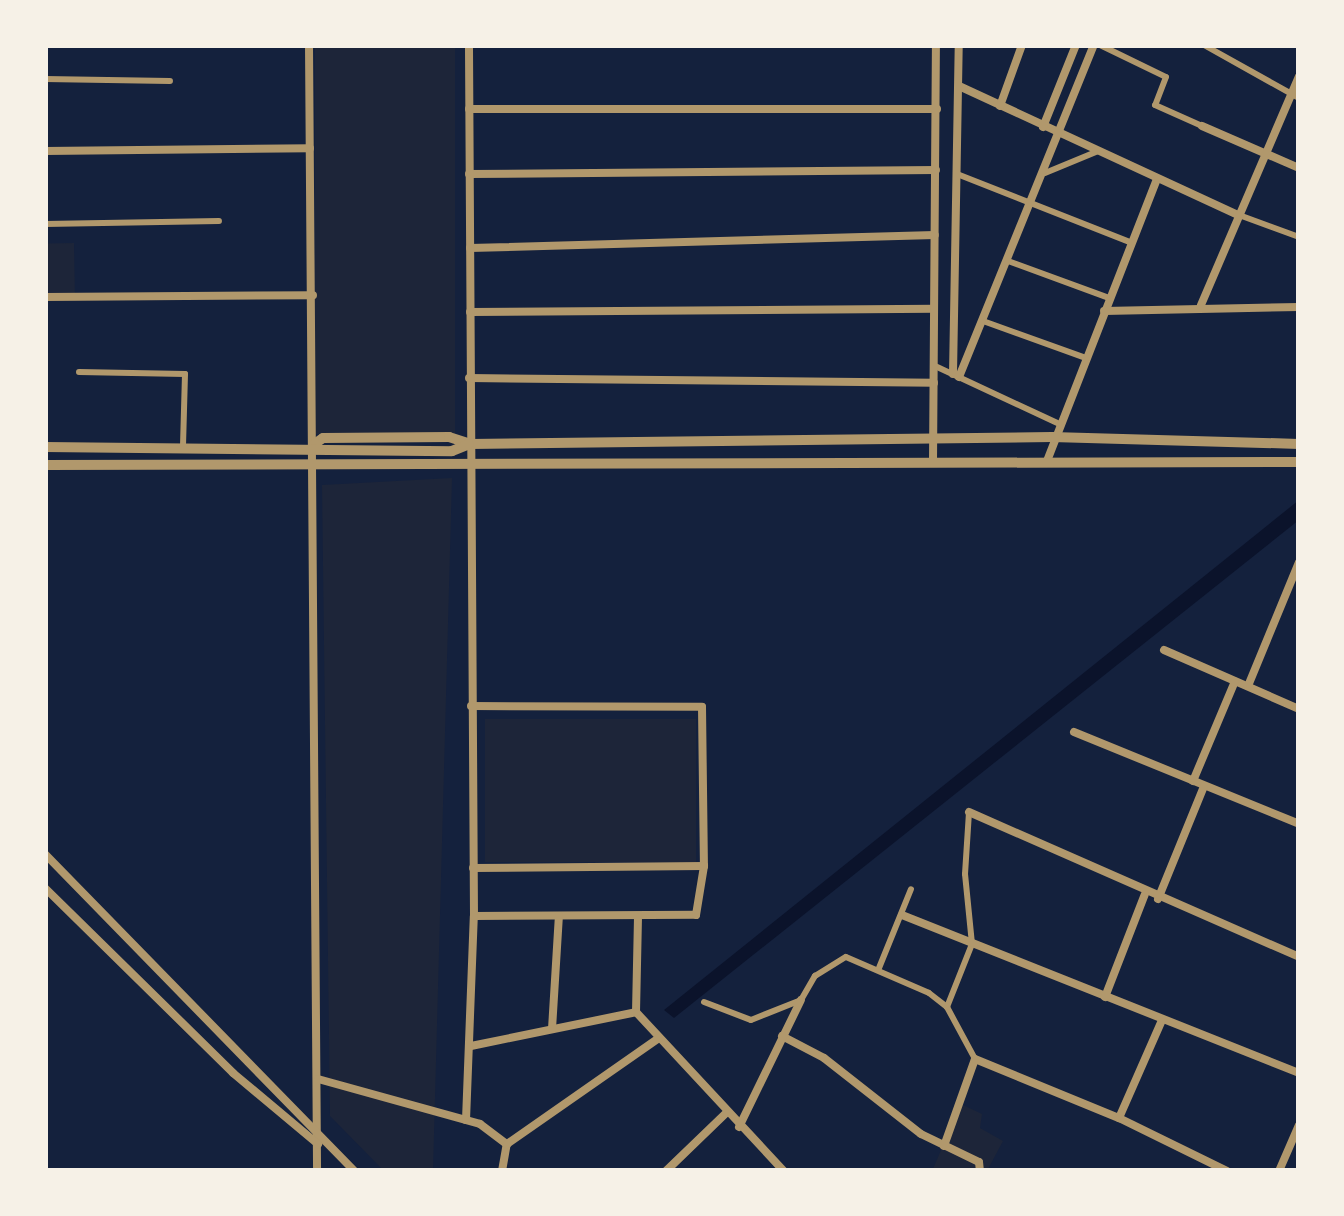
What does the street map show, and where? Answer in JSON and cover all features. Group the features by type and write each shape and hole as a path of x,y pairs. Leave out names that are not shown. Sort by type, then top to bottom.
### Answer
{"street":[{"path":"308,45 317,1171"},
{"path":"466,1120 474,916 469,45"},
{"path":"933,463 936,45"},
{"path":"956,376 959,45"},
{"path":"1000,106 1021,45"},
{"path":"1042,127 1076,45"},
{"path":"956,376 1046,173 1097,45 1166,77 1155,106 1299,168"},
{"path":"1204,45 1295,96"},
{"path":"1202,305 1264,153 1295,96 1299,76"},
{"path":"45,78 170,81"},
{"path":"960,86 1156,179 1299,237"},
{"path":"469,109 937,110"},
{"path":"45,152 310,148"},
{"path":"1046,173 1096,152"},
{"path":"469,174 936,170"},
{"path":"958,174 1132,243"},
{"path":"1047,461 1052,437 1156,179"},
{"path":"45,224 219,221"},
{"path":"470,248 935,235"},
{"path":"1008,261 1109,298"},
{"path":"45,297 312,295"},
{"path":"1104,311 1202,305 1299,307"},
{"path":"470,312 934,309"},
{"path":"982,320 1086,358"},
{"path":"934,366 1058,423"},
{"path":"79,372 185,374 183,446"},
{"path":"469,378 934,383"},
{"path":"45,447 313,445 342,438 449,437 470,444 1052,437 1299,444"},
{"path":"45,465 1299,462"},
{"path":"1248,686 1299,562"},
{"path":"1164,650 1299,709"},
{"path":"1193,781 1235,680"},
{"path":"471,706 702,707 704,866 698,911 638,917 474,916"},
{"path":"1074,732 1299,824"},
{"path":"1158,898 1204,786"},
{"path":"946,1007 972,944 965,874 969,812 1145,894 1299,957"},
{"path":"45,854 354,1171"},
{"path":"473,868 704,866"},
{"path":"45,888 233,1074 317,1144 332,1148"},
{"path":"879,968 911,889"},
{"path":"1105,997 1145,894"},
{"path":"902,915 1299,1073"},
{"path":"552,1029 559,916"},
{"path":"636,1012 638,917"},
{"path":"739,1126 814,976 846,957 879,968 946,1007 975,1059 1119,1118 1227,1171"},
{"path":"704,1002 751,1020 801,1000"},
{"path":"471,1046 636,1012"},
{"path":"636,1012 784,1171"},
{"path":"1119,1118 1162,1020"},
{"path":"782,1036 824,1058 847,1082 980,1167"},
{"path":"504,1145 659,1038"},
{"path":"944,1146 975,1059"},
{"path":"233,1074 247,1060"},
{"path":"318,1079 490,1128 504,1145 502,1171"},
{"path":"666,1171 726,1113"},
{"path":"1280,1171 1299,1125"}],"shaded area":[{"path":"315,45 455,45 455,434 315,434"},
{"path":"74,243 75,296 46,296 45,244"},
{"path":"452,478 433,1171 384,1171 330,1116 322,485"},
{"path":"1299,500 1299,520 674,1018 664,1010"},
{"path":"485,719 696,719 696,862 485,862"},
{"path":"961,1104 982,1114 980,1128 1003,1141 987,1171 932,1171"}]}
